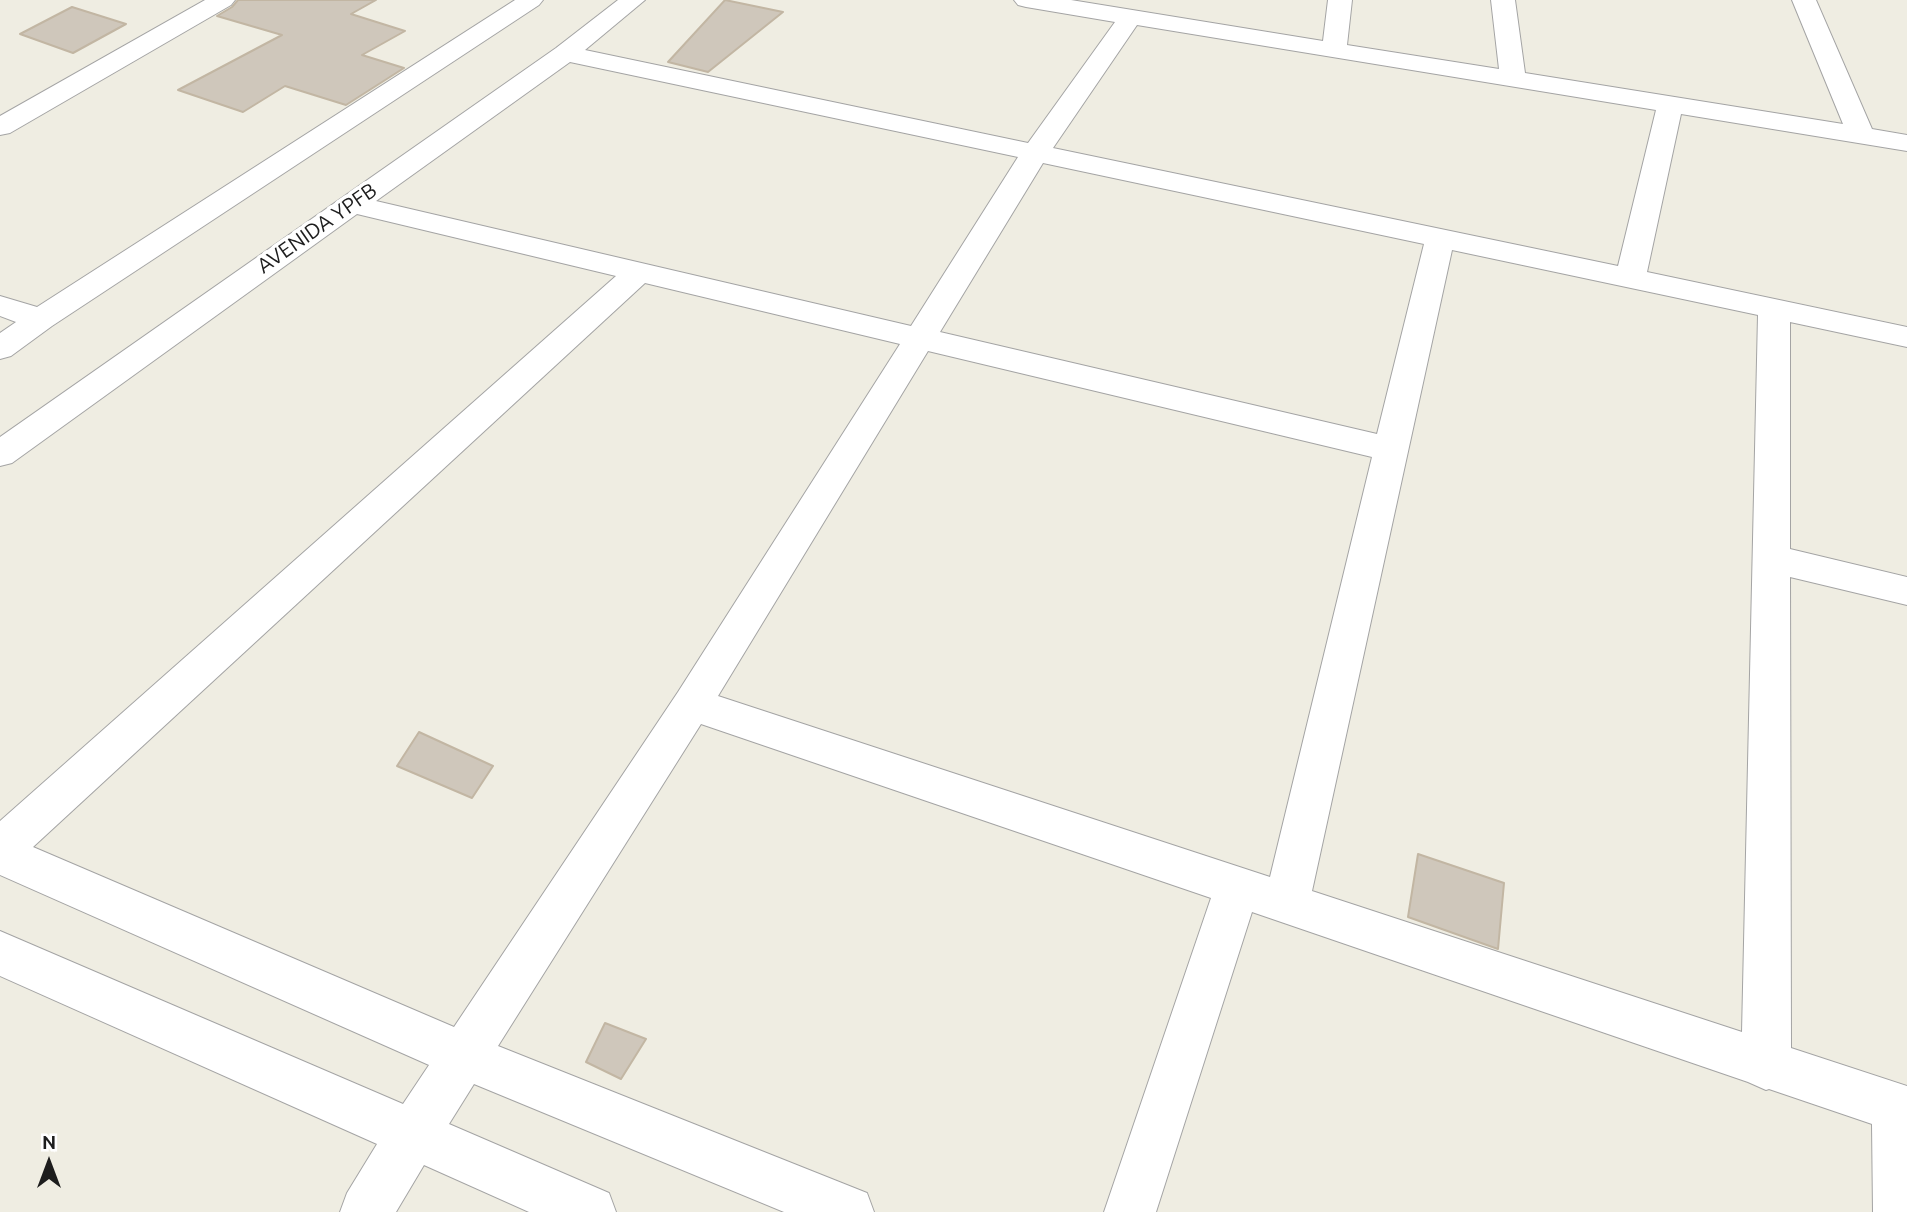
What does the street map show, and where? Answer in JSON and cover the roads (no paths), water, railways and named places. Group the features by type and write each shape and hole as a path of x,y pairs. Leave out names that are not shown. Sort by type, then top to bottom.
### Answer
{"street":[{"path":"0,127 223,0"},
{"path":"0,349 41,319 531,0"},
{"name":"AVENIDA YPFB","path":"0,454 565,53 633,0"},
{"path":"1026,0 1907,143"},
{"path":"1334,51 1340,0"},
{"path":"1503,0 1513,81"},
{"path":"1804,0 1861,135"},
{"path":"366,1212 413,1134 692,704 1035,153 1130,17"},
{"path":"565,53 1907,337"},
{"path":"1630,279 1670,106"},
{"path":"351,204 1393,450"},
{"path":"1286,903 1440,239"},
{"path":"639,272 0,851 464,1056 848,1212"},
{"path":"0,306 41,319"},
{"path":"1766,1066 1774,309"},
{"path":"1772,559 1907,591"},
{"path":"692,704 1902,1110 1899,1212"},
{"path":"1130,1212 1237,887"},
{"path":"0,953 590,1212"}]}
